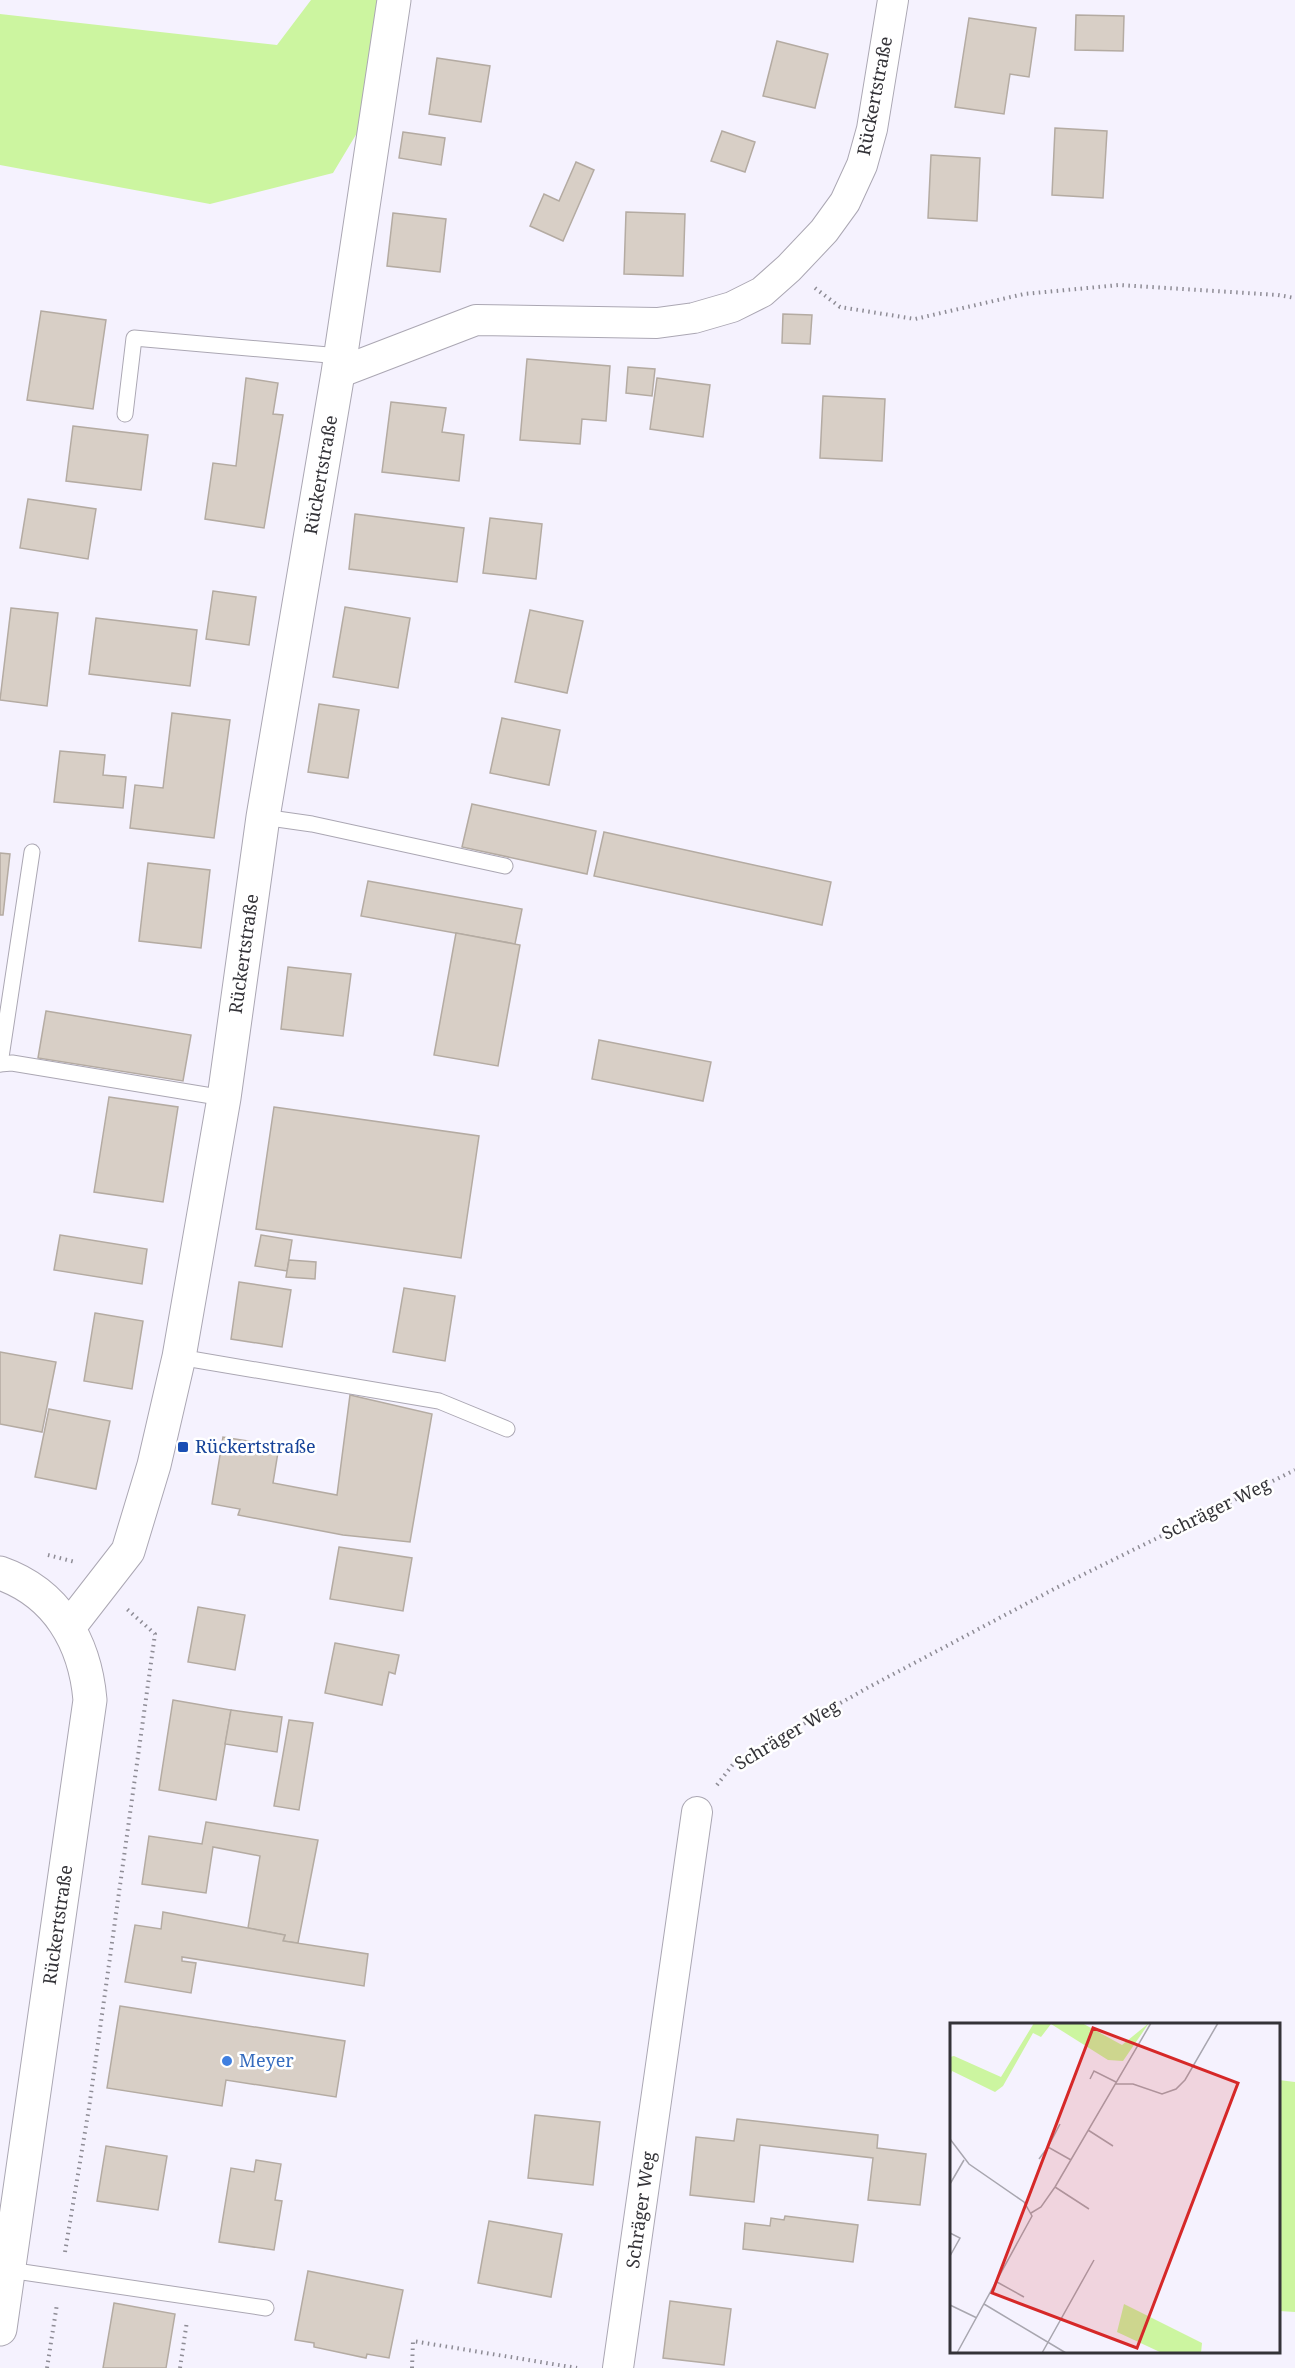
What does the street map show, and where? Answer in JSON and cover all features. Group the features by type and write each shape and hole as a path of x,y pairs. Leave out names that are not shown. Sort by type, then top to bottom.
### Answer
{"street":[{"name":"Rückertstraße","path":"0,2329 90,1700 88,1677 82,1653 69,1627 128,1551 154,1466 179,1357 224,1098 263,818 339,365 394,0"},
{"name":"Rückertstraße","path":"339,365 476,320 657,323 694,318 732,307 752,297 789,268 824,231 845,202 862,165 872,129 893,0"},
{"path":"0,1573 17,1579 38,1593 69,1627"},
{"name":"Schräger Weg","path":"618,2368 697,1812"}],"lane":[{"path":"124,414 134,338 339,365"},
{"path":"263,818 312,824 505,866"},
{"path":"32,852 0,1064 12,1063 224,1098"},
{"path":"179,1357 439,1401 507,1429"},
{"path":"9,2270 266,2308"}],"path":[{"path":"789,268 840,307 915,319 1024,294 1119,285 1295,298"},
{"name":"Schräger Weg","path":"697,1812 734,1763 1056,1588 1295,1470"},
{"path":"47,2368 89,2108 155,1634"},
{"path":"180,2368 190,2297"},
{"path":"411,2368 413,2341 577,2368"}],"green space":[{"path":"311,0 384,0 363,123 333,173 210,204 0,165 0,14 277,45"},
{"path":"1280,2080 1295,2082 1295,2312 1280,2311"}],"building":[{"path":"1076,15 1124,16 1123,51 1075,50"},
{"path":"969,18 1036,28 1029,77 1010,74 1004,114 955,107"},
{"path":"777,41 828,54 815,108 763,96"},
{"path":"437,58 490,66 481,122 429,114"},
{"path":"1055,128 1107,131 1103,198 1052,195"},
{"path":"722,131 755,142 745,172 711,161"},
{"path":"403,132 445,138 441,165 399,158"},
{"path":"931,155 980,158 977,221 928,218"},
{"path":"576,162 594,170 563,241 530,226 544,194 559,201"},
{"path":"626,212 685,214 683,276 624,274"},
{"path":"393,213 446,219 440,272 387,266"},
{"path":"41,311 106,320 93,409 27,400"},
{"path":"783,314 812,315 810,344 782,343"},
{"path":"527,359 610,366 606,421 582,419 580,444 520,440"},
{"path":"628,367 655,369 652,396 626,393"},
{"path":"246,378 278,383 273,414 283,415 264,528 205,519 213,463 236,466"},
{"path":"657,378 710,385 703,437 650,429"},
{"path":"823,396 885,399 882,461 820,458"},
{"path":"391,402 446,408 442,432 464,435 459,481 382,472"},
{"path":"73,426 148,435 141,490 66,481"},
{"path":"28,499 96,509 88,559 20,548"},
{"path":"355,514 464,528 457,582 349,569"},
{"path":"490,518 542,524 536,579 483,573"},
{"path":"213,591 256,597 249,645 206,639"},
{"path":"345,607 410,618 398,688 333,677"},
{"path":"11,608 58,613 47,706 0,700"},
{"path":"530,610 583,621 567,693 515,682"},
{"path":"96,618 197,630 190,686 89,674"},
{"path":"319,704 359,710 348,778 308,772"},
{"path":"172,713 230,720 214,838 130,828 135,785 163,788"},
{"path":"502,718 560,730 549,785 490,773"},
{"path":"60,751 105,755 103,775 126,777 123,808 54,802"},
{"path":"472,804 596,831 587,874 462,847"},
{"path":"604,832 831,882 822,925 594,876"},
{"path":"0,853 10,854 3,915 0,915"},
{"path":"148,863 210,870 201,948 139,941"},
{"path":"368,881 522,909 515,944 361,916"},
{"path":"456,933 520,945 498,1066 434,1055"},
{"path":"288,967 351,974 343,1036 281,1029"},
{"path":"46,1011 191,1035 183,1081 38,1058"},
{"path":"599,1040 711,1062 703,1101 592,1079"},
{"path":"109,1097 178,1107 163,1202 94,1192"},
{"path":"274,1107 479,1136 461,1258 256,1229"},
{"path":"60,1235 147,1249 142,1284 54,1270"},
{"path":"261,1235 292,1240 287,1271 255,1266"},
{"path":"289,1260 316,1262 315,1279 286,1277"},
{"path":"239,1282 291,1290 282,1347 231,1339"},
{"path":"404,1288 455,1296 445,1361 393,1352"},
{"path":"95,1313 143,1321 132,1389 84,1381"},
{"path":"0,1352 56,1362 42,1432 0,1424"},
{"path":"350,1395 432,1414 410,1542 343,1535 238,1515 240,1509 212,1504 223,1437 279,1446 273,1483 337,1495"},
{"path":"49,1409 110,1421 96,1489 35,1477"},
{"path":"339,1547 412,1558 403,1611 330,1599"},
{"path":"198,1607 245,1615 235,1670 188,1662"},
{"path":"335,1643 399,1655 395,1674 389,1672 382,1705 325,1693"},
{"path":"173,1700 231,1710 216,1800 159,1790"},
{"path":"231,1710 282,1717 277,1752 225,1744"},
{"path":"289,1720 313,1723 299,1810 274,1806"},
{"path":"206,1822 318,1840 298,1943 283,1941 285,1935 248,1928 260,1856 213,1847 206,1893 142,1884 149,1836 202,1844"},
{"path":"163,1912 285,1935 283,1941 368,1954 364,1986 182,1957 182,1961 196,1963 191,1993 125,1982 135,1925 161,1929"},
{"name":"Meyer","path":"120,2006 345,2041 336,2097 226,2080 222,2106 107,2088"},
{"path":"535,2115 600,2122 593,2185 528,2178"},
{"path":"737,2119 878,2135 877,2148 926,2154 920,2205 868,2200 873,2158 760,2145 754,2202 690,2195 696,2137 734,2141"},
{"path":"106,2146 167,2156 158,2210 97,2201"},
{"path":"256,2160 281,2164 275,2200 282,2201 274,2250 219,2242 231,2168 254,2172"},
{"path":"785,2216 858,2225 853,2262 743,2249 745,2223 770,2226 771,2218 784,2220"},
{"path":"489,2221 562,2234 551,2297 478,2283"},
{"path":"308,2271 403,2290 389,2358 367,2354 366,2358 314,2347 314,2343 295,2340"},
{"path":"670,2301 731,2309 724,2365 663,2358"},
{"path":"114,2303 175,2314 166,2368 103,2368"}],"place":[{"name":"Rückertstraße","path":"183,1447"},
{"name":"Meyer","path":"227,2061"}]}
